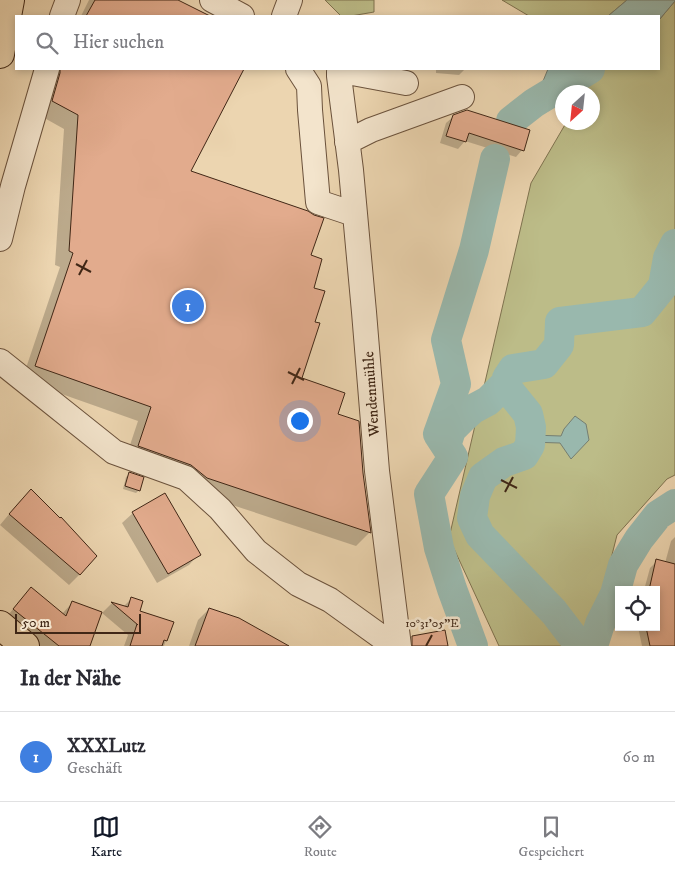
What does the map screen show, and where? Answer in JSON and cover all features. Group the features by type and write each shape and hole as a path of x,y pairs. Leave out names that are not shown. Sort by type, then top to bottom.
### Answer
{"main road":[{"path":"0,54 10,0"},
{"path":"0,625 25,646"}],"street":[{"path":"212,0 240,15"},
{"path":"284,15 290,0"},
{"path":"0,239 13,186 47,70"},
{"path":"299,70 309,86 318,202 354,214"},
{"name":"Wendenmühle","path":"399,646 377,471 364,312 339,72 406,83"},
{"path":"347,142 371,130 462,97"},
{"path":"0,361 114,452 186,478 220,509 256,552 298,584 330,600 394,646"}],"green space":[{"path":"325,0 374,0 374,12 340,15"},
{"path":"502,0 627,0 609,15 527,15"},
{"path":"675,1 675,475 667,479 617,535 589,646 499,646 449,538 531,183 562,130 600,130 600,85 588,85 590,81 604,70 660,70 660,19"}],"water":[{"path":"627,0 675,0 660,19 660,15 609,15"},
{"path":"548,70 604,70 586,85 555,85 555,96 534,103"},
{"path":"575,416 586,424 589,440 571,459 560,443 529,442 532,435 561,436 564,429"}],"building":[{"path":"95,0 178,0 208,15 87,15"},
{"path":"60,70 243,70 191,171 324,218 311,255 322,259 314,288 325,291 315,322 320,323 302,378 345,393 338,414 359,421 363,473 371,533 207,478 191,465 138,446 151,407 35,366 73,253 69,251 78,115 52,101"},
{"path":"467,110 530,130 524,151 469,133 466,142 446,136 453,115"},
{"path":"129,472 144,477 140,491 125,486"},
{"path":"31,489 61,517 97,556 80,575 9,514"},
{"path":"165,493 201,555 168,574 132,512"},
{"path":"656,559 675,564 675,646 650,646 647,631 660,631 660,586 650,586"},
{"path":"31,587 66,616 72,601 102,612 90,646 59,646 13,609"},
{"path":"131,597 143,601 140,611 174,622 167,641 164,640 162,646 130,646 137,624 111,602 128,607"},
{"path":"209,608 239,618 289,646 195,646"},
{"path":"445,630 448,646 412,646 412,636"}],"waterway":[{"path":"511,121 534,103 588,70"},
{"path":"473,646 439,548 429,494 453,457 438,434 456,384 446,340 474,250 495,159"},
{"path":"580,646 554,612 480,535 472,518 475,496 483,477 504,462 524,455 530,445 531,427 528,414 507,388 507,378 513,369 544,364 559,345 560,322 642,312 663,286 668,258 675,244"},
{"path":"446,446 451,430 473,409 488,401 507,382"},
{"path":"593,646 600,624 615,594 623,565 639,539 658,515 675,504"}],"place":[{"name":"XXXLutz","path":"188,306"}]}
